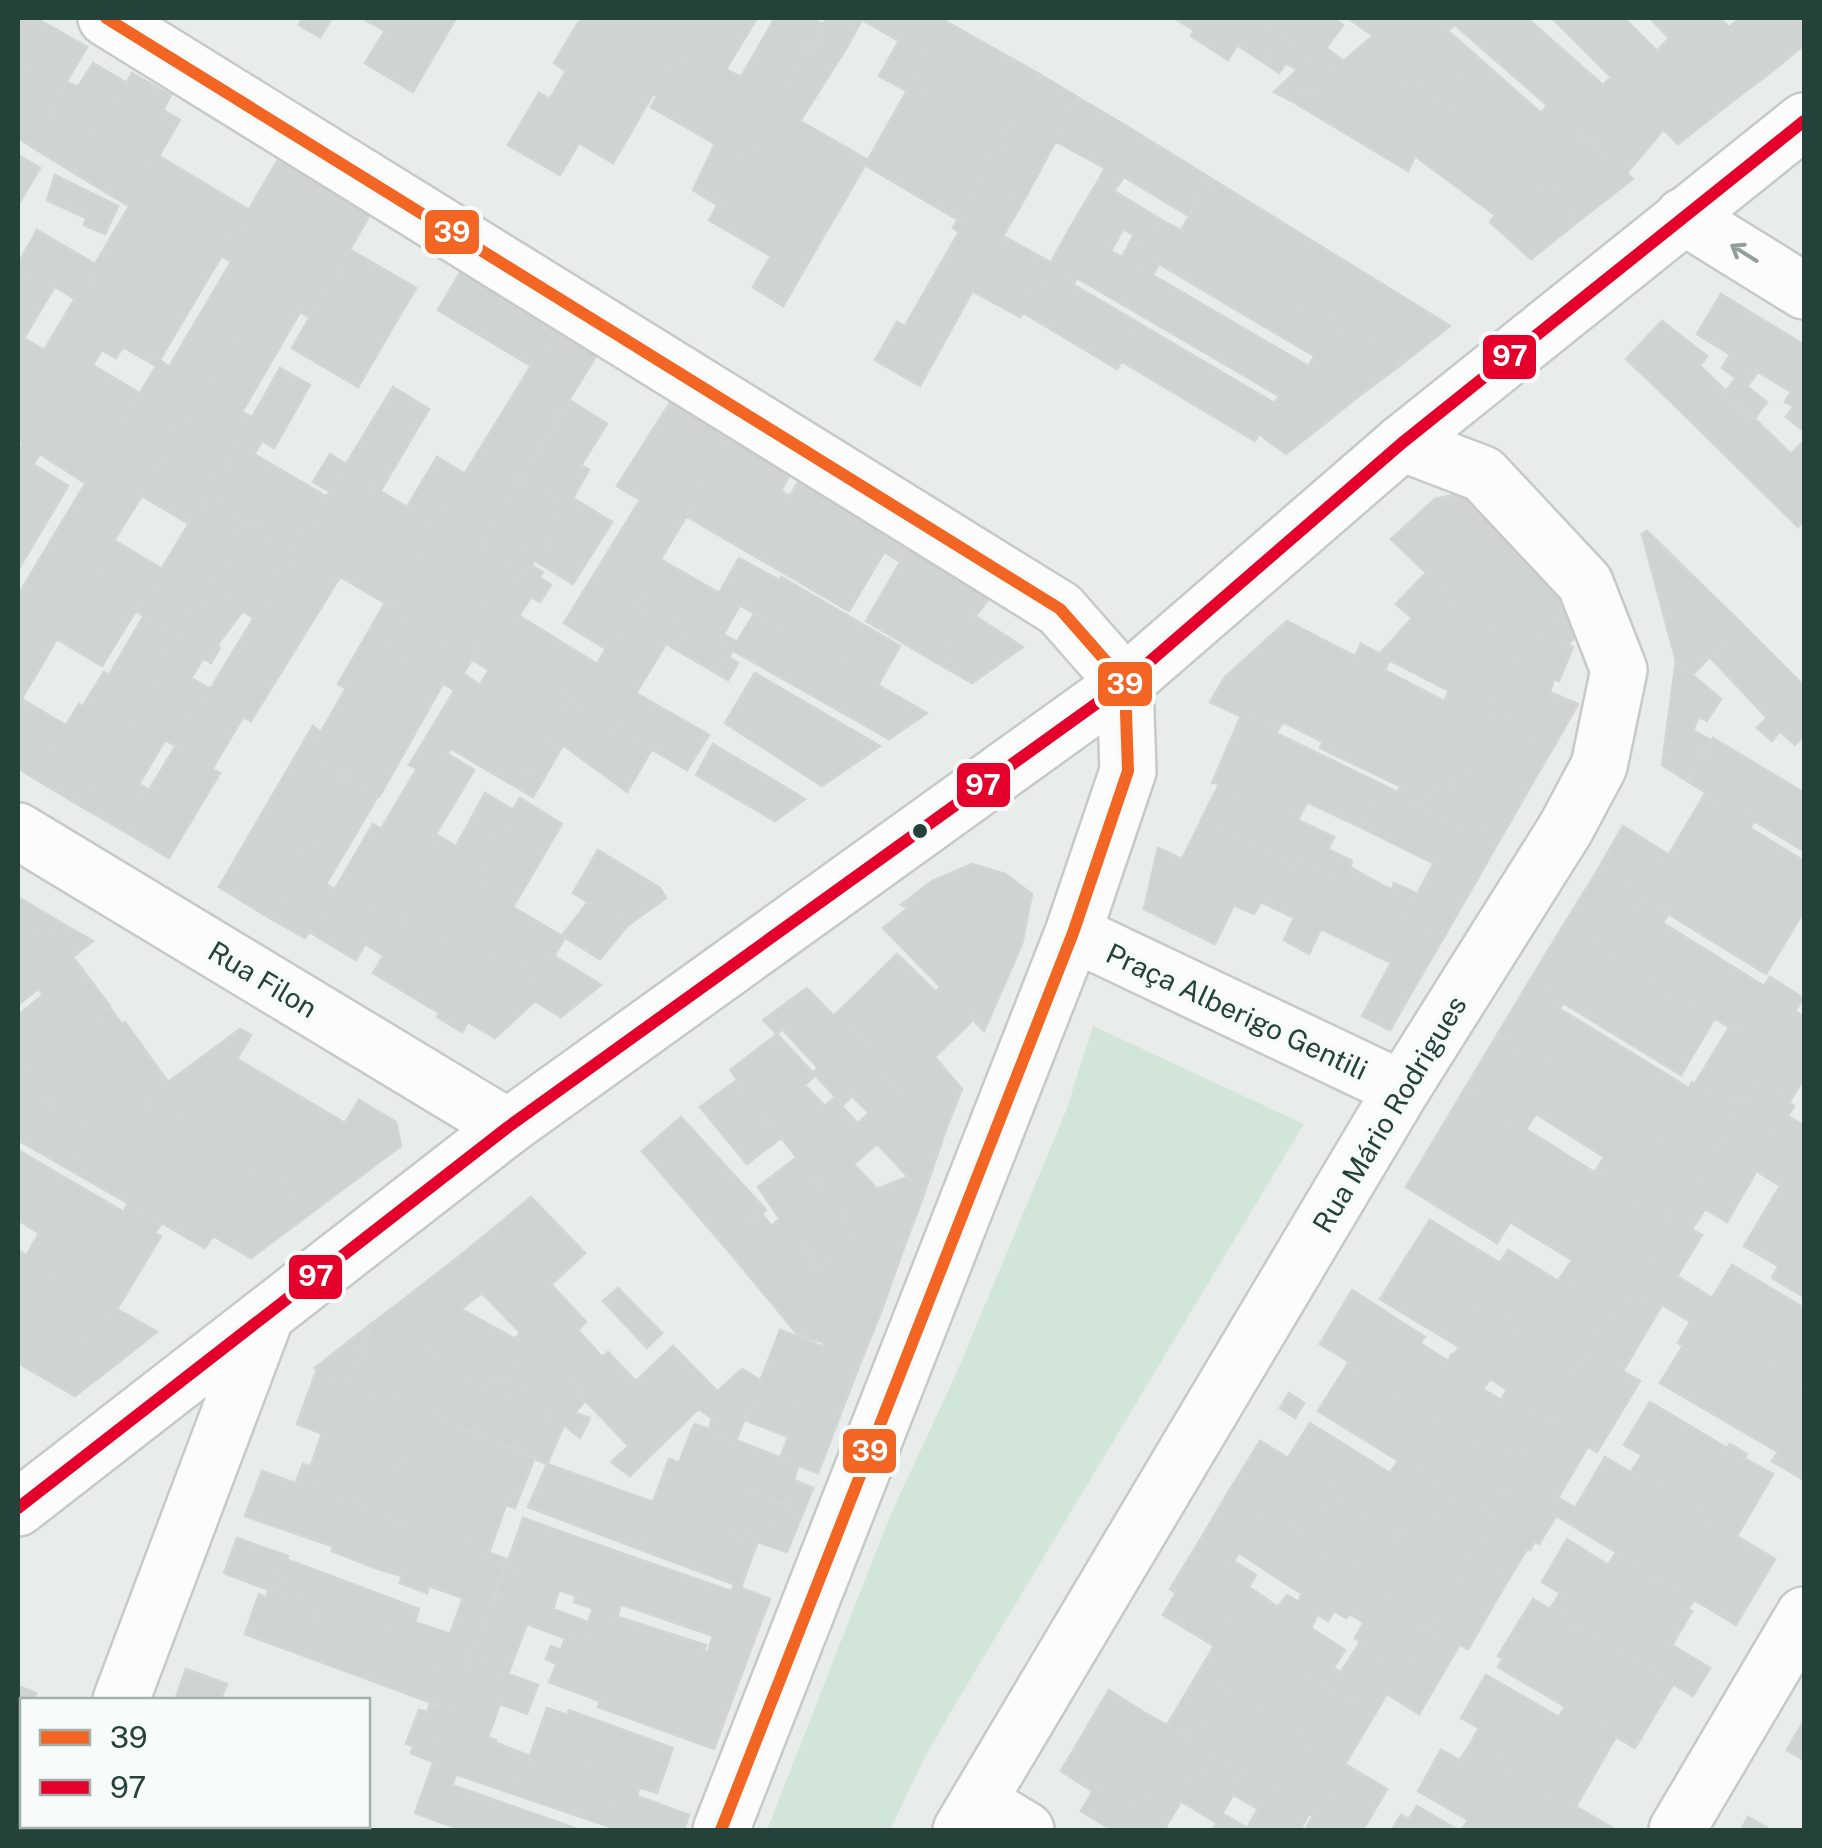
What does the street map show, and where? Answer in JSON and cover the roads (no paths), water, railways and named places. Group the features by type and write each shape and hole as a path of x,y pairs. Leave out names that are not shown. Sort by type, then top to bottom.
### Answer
{"street":[{"path":"106,18 1060,609 1124,683 1128,771 1073,932 721,1830"},
{"path":"18,1508 508,1127 1124,683 1402,443 1804,121"},
{"path":"1683,216 1804,291"},
{"name":"Rua Mário Rodrigues","path":"970,1816 1402,1089 1566,828 1599,766 1619,670 1585,583 1484,474 1402,443"},
{"name":"Rua Filon","path":"18,831 508,1127"},
{"name":"Praça Alberigo Gentili","path":"1073,932 1402,1089"},
{"path":"123,1698 266,1316"},
{"path":"1678,1830 1804,1615"},
{"path":"970,1816 1026,1830"}]}
